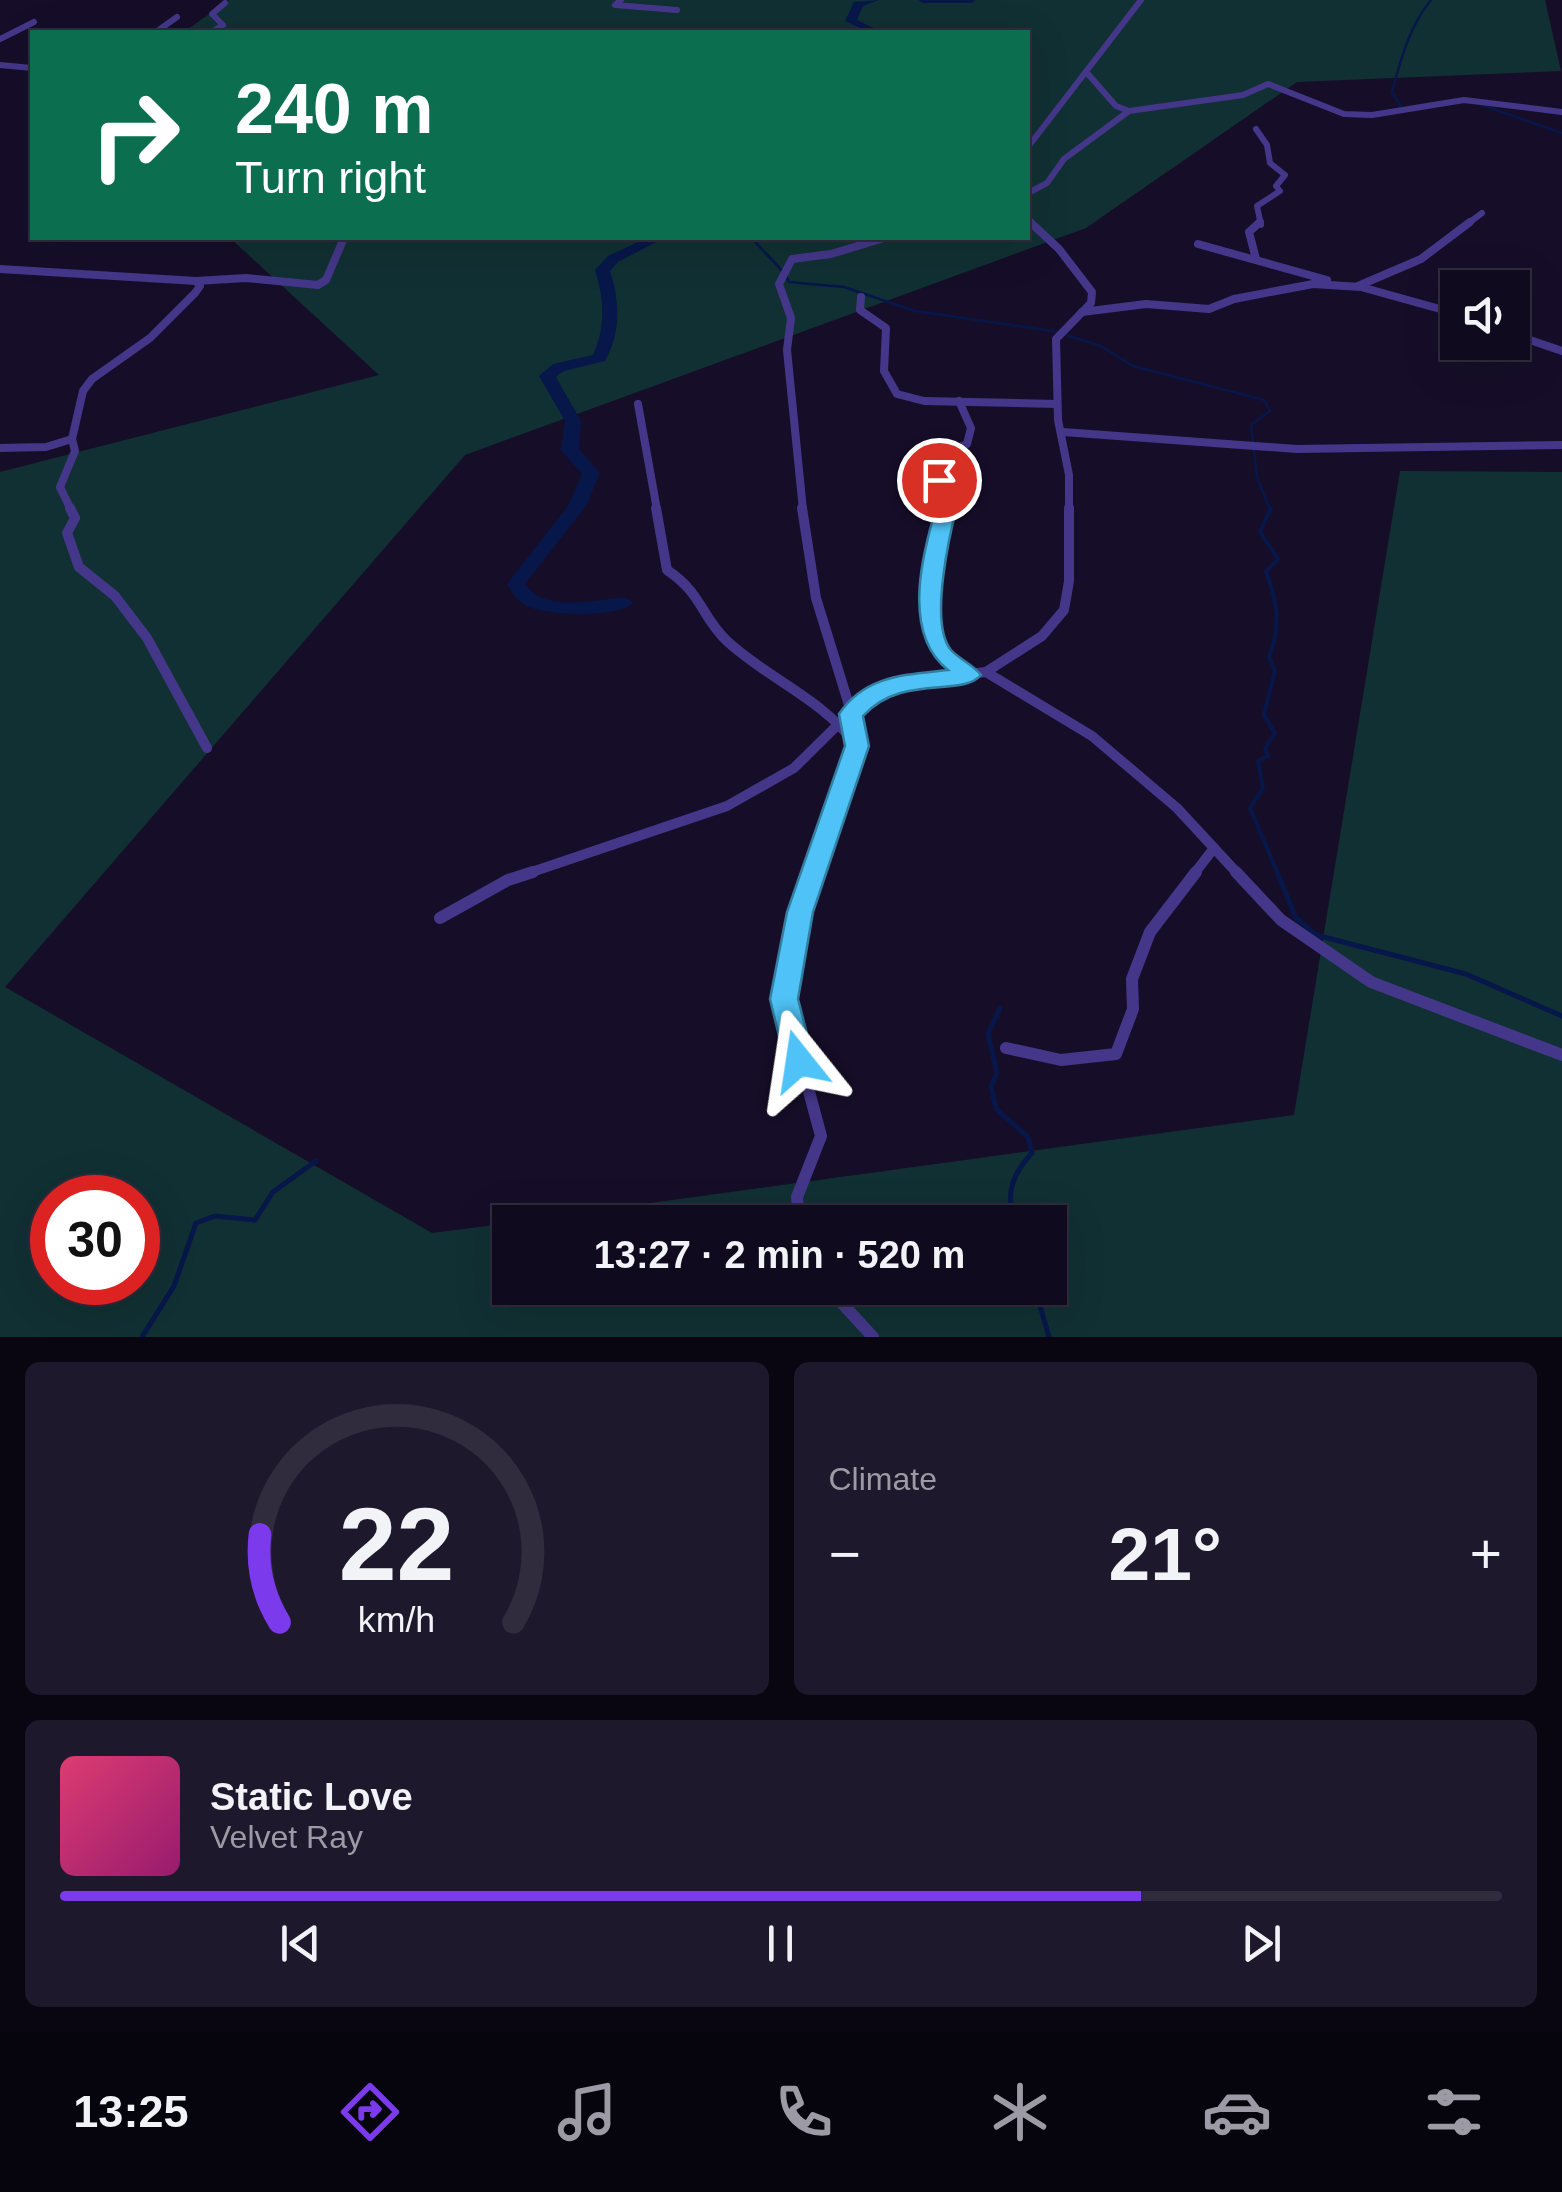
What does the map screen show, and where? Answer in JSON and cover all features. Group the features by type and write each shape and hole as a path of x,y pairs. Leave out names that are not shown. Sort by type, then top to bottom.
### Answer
{"street":[{"path":"215,30 224,24 212,14 222,2 236,0"},
{"path":"621,0 615,5 677,10"},
{"path":"1030,145 1088,74 1141,0"},
{"path":"159,30 177,17"},
{"path":"0,40 34,22"},
{"path":"0,65 30,68"},
{"path":"1088,74 1116,106 1129,111"},
{"path":"1030,193 1046,183 1064,159 1129,111 1243,95 1268,84 1344,114 1372,115 1464,100 1562,112"},
{"path":"1256,129 1266,145 1270,163 1284,175 1276,186 1280,191 1257,206 1260,226 1249,232 1256,259"},
{"path":"1361,287 1365,281 1421,259 1482,213"},
{"path":"440,918 508,880 727,806 794,768 869,694 893,684 986,672 1042,636 1064,610 1068,595 1068,475 1057,404 1056,339 1090,303 1092,292 1059,249 1030,223"},
{"path":"0,269 196,281 246,278 318,286 326,280 343,240"},
{"path":"798,1205 821,1136 784,999 800,912 857,746 845,719 816,598 793,444 796,396 787,350 791,318 779,284 792,259 831,254 877,240"},
{"path":"1198,244 1296,274 1440,309"},
{"path":"196,281 200,286 195,293 150,338 92,379 83,391 72,439 75,451 60,487 75,518 67,534 79,566 116,596 147,638 207,748"},
{"path":"1080,312 1146,304 1210,310 1234,299 1303,286 1361,287"},
{"path":"860,298 860,310 886,328 884,371 890,389 912,400 1057,404"},
{"path":"1530,340 1562,351"},
{"path":"959,401 970,428 967,444 941,455 934,464 950,495 936,544 932,633 941,653 970,675"},
{"path":"638,404 667,570 694,586 706,600 714,626 727,642 845,719"},
{"path":"1062,432 1297,449 1562,444"},
{"path":"0,448 46,447 72,439"},
{"path":"986,672 1092,736 1177,808 1280,920 1371,982 1562,1055"},
{"path":"1006,1048 1019,1054 1097,1062 1116,1054 1133,1009 1132,979 1150,932 1214,848"},
{"path":"844,1305 873,1337"}],"green space":[{"path":"229,0 1545,0 1561,71 1297,82 1086,228 465,455 5,987 432,1233 492,1225 492,1305 1067,1305 1067,1205 635,1205 1294,1115 1400,471 1562,472 1562,1337 0,1337 0,472 379,375 232,240 1030,240 1030,30 187,30"}],"waterway":[{"path":"872,30 851,21 858,4 874,0"},
{"path":"923,0 971,0"},
{"path":"1401,106 1392,92 1411,32 1431,0"},
{"path":"1482,105 1562,133"},
{"path":"624,603 548,606 523,595 516,584 577,506 591,473 570,450 573,421 547,376 559,367 599,358 610,314 602,270 613,259 653,240"},
{"path":"754,240 789,282 844,287 915,311 1053,331 1101,346 1133,366 1264,400 1270,411 1251,425 1257,477 1270,510"},
{"path":"1271,508 1260,532 1278,559 1266,572 1276,625 1269,657 1275,671 1264,715 1275,733 1265,748 1268,756 1258,761 1263,788 1250,808 1278,874"},
{"path":"1277,872 1296,918 1316,935 1466,974 1562,1016"},
{"path":"1000,1008 988,1034 997,1073 991,1086 996,1109 1028,1137 1032,1153 1012,1185 1011,1205"},
{"path":"142,1337 174,1286 196,1223 215,1216 255,1220 273,1192 316,1161"},
{"path":"1040,1305 1049,1337"}],"route":[{"path":"799,1061 784,999 800,912 857,746 857,731 850,714 869,694 893,684 970,675 941,653 932,633 936,544 950,495 939,480"}]}
